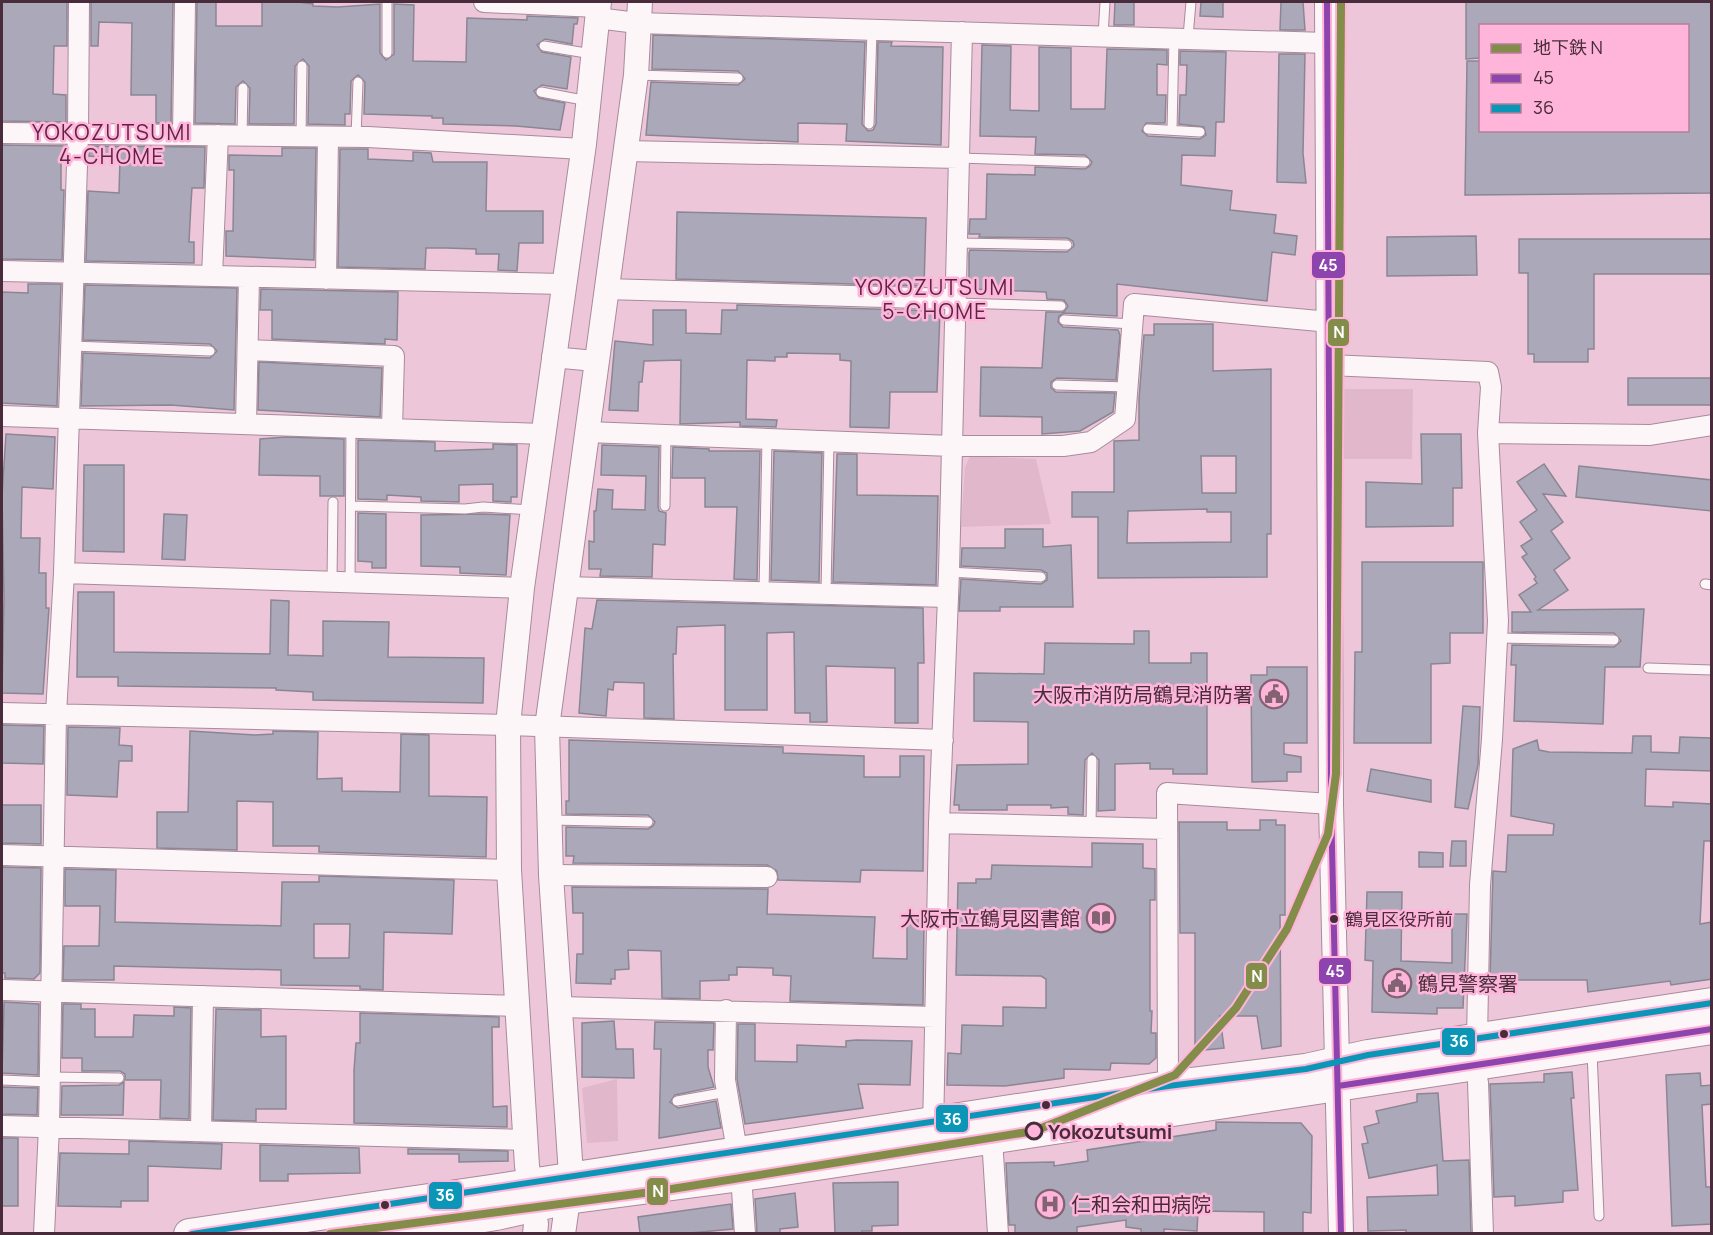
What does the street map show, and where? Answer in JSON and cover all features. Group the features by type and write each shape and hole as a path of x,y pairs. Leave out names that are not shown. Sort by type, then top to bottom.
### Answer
{"main road":[{"path":"933,1135 992,1138 1338,1074 1477,1039 1712,1003"},
{"path":"380,1233 533,1208 569,1189 933,1135 1168,1086 1305,1069 1338,1074 1592,1047 1712,1029"},
{"path":"189,1233 533,1208"}],"street":[{"path":"44,1233 49,1127 56,714 64,573 78,133 79,2"},
{"path":"183,135 185,2"},
{"path":"484,2 872,30 1327,43"},
{"path":"1327,2 1331,804 1341,1233"},
{"path":"533,1208 509,870 508,725 522,588 552,357 583,150 598,9"},
{"path":"563,1233 569,1189 561,1007 551,874 547,727 564,587 636,75 638,12"},
{"path":"933,1135 939,823 949,572 962,32"},
{"path":"2,133 328,136 583,150"},
{"path":"212,276 218,135"},
{"path":"326,279 328,136"},
{"path":"625,151 959,158"},
{"path":"2,272 563,284"},
{"path":"246,424 249,277"},
{"path":"605,289 956,301"},
{"path":"586,432 952,446 1063,447 1090,442 1125,419 1134,304 1330,322"},
{"path":"248,350 394,356 392,429"},
{"path":"552,357 595,361"},
{"path":"1329,365 1488,372 1491,387 1488,433 1497,638 1480,885 1477,1039"},
{"path":"2,416 543,434"},
{"path":"1488,433 1650,435 1712,424"},
{"path":"64,573 522,588"},
{"path":"564,587 826,592 948,597"},
{"path":"2,713 508,725 943,740"},
{"path":"1168,1086 1167,794 1331,804"},
{"path":"939,823 1166,829"},
{"path":"2,855 509,870"},
{"path":"551,874 767,877"},
{"path":"2,990 518,1006"},
{"path":"201,1132 203,996"},
{"path":"561,1007 935,1017"},
{"path":"726,1010 727,1092 739,1164 745,1233"},
{"path":"1478,1082 1483,1233"},
{"path":"2,1126 527,1140"},
{"path":"992,1138 998,1233"}],"lane":[{"path":"387,2 387,53"},
{"path":"1102,36 1105,2"},
{"path":"1172,130 1181,38 1191,2"},
{"path":"869,124 872,30"},
{"path":"544,46 593,54"},
{"path":"301,136 302,66"},
{"path":"636,75 738,78"},
{"path":"356,137 358,82"},
{"path":"242,135 243,87"},
{"path":"541,92 589,101"},
{"path":"1148,129 1200,132"},
{"path":"959,158 1085,162"},
{"path":"957,243 1067,245"},
{"path":"956,301 1061,306"},
{"path":"1064,320 1133,324"},
{"path":"71,346 210,351"},
{"path":"1058,384 1128,387"},
{"path":"341,582 351,506 351,427"},
{"path":"665,506 666,435"},
{"path":"764,592 767,439"},
{"path":"826,592 830,441"},
{"path":"333,502 341,582"},
{"path":"351,506 465,509 483,507 532,510"},
{"path":"949,572 1041,577"},
{"path":"1497,638 1614,640"},
{"path":"1648,668 1712,670"},
{"path":"1091,827 1092,760"},
{"path":"550,820 648,822"},
{"path":"1592,1047 1599,1216"},
{"path":"2,1080 119,1078"},
{"path":"677,1101 727,1092"}],"shaded area":[{"path":"1340,389 1413,389 1412,459 1340,459"},
{"path":"970,456 1036,459 1051,524 961,527 965,467"},
{"path":"617,1079 618,1141 587,1143 582,1088"}],"building":[{"path":"2,2 67,2 67,46 54,46 53,94 66,95 66,122 2,121"},
{"path":"91,2 173,2 171,123 156,123 156,95 131,95 132,23 99,22 98,46 91,46"},
{"path":"197,2 216,2 216,26 262,26 262,2 298,2 313,4 313,6 338,7 380,4 380,53 386,60 394,54 394,4 414,5 413,61 466,62 467,18 527,20 527,16 578,18 577,24 574,24 572,44 545,39 537,45 542,52 571,57 567,89 542,85 534,91 539,98 565,103 560,130 443,124 443,118 432,118 432,116 364,114 365,82 358,75 351,81 350,114 345,114 345,125 308,124 309,66 303,59 295,66 294,124 249,124 250,88 243,81 236,87 235,124 195,123"},
{"path":"1115,2 1134,2 1134,25 1114,25"},
{"path":"1201,2 1223,2 1223,17 1200,16"},
{"path":"1281,2 1303,2 1305,30 1280,30"},
{"path":"1466,2 1712,2 1712,193 1465,195 1467,61 1479,61 1479,132 1689,132 1689,24 1479,24 1479,58 1466,59"},
{"path":"653,35 865,42 862,124 868,131 873,130 876,124 878,42 892,42 891,46 943,47 941,145 846,141 847,124 798,123 798,142 646,135 651,82 738,85 745,79 738,71 652,69"},
{"path":"982,45 1011,46 1010,110 1039,111 1039,47 1071,48 1071,109 1105,109 1107,49 1167,50 1167,65 1157,64 1157,95 1166,95 1165,123 1146,123 1142,131 1148,136 1200,139 1206,135 1204,127 1179,124 1180,95 1186,95 1187,65 1180,65 1180,51 1226,52 1224,122 1216,122 1215,156 1182,155 1181,185 1232,191 1230,210 1276,215 1274,233 1297,236 1295,255 1272,252 1267,301 1117,284 1117,316 1064,313 1059,316 1058,322 1063,327 1118,330 1120,335 1116,380 1057,378 1051,382 1051,388 1056,392 1115,393 1113,412 1080,431 1042,434 1042,417 980,416 981,367 1042,368 1046,312 1064,312 1068,306 1064,300 1047,299 1046,292 969,289 970,250 1067,252 1074,246 1073,241 1067,238 979,237 980,234 969,234 970,219 986,219 987,174 1035,175 1035,167 1085,169 1092,162 1085,155 1035,154 1036,137 980,136"},
{"path":"1279,54 1305,54 1303,153 1306,183 1277,182"},
{"path":"2,145 66,146 65,155 61,154 61,190 64,190 62,260 2,259"},
{"path":"90,146 205,147 204,188 192,188 189,242 194,242 194,263 86,261 88,191 119,193 120,159 89,156"},
{"path":"282,148 316,148 314,260 226,256 226,231 233,231 234,170 229,170 229,155 282,156"},
{"path":"340,149 368,149 368,159 413,161 413,152 431,153 433,162 487,162 486,211 543,211 543,243 519,243 517,271 498,270 499,254 476,254 476,249 446,248 426,248 425,269 338,267"},
{"path":"677,212 926,218 924,286 676,279"},
{"path":"1476,236 1477,275 1387,276 1387,237"},
{"path":"1519,239 1712,239 1712,274 1594,274 1594,349 1588,349 1588,362 1534,362 1534,354 1528,354 1528,273 1519,273"},
{"path":"28,284 61,284 57,406 2,403 2,292 28,293"},
{"path":"85,285 237,288 234,410 171,405 81,406 83,353 210,358 217,351 210,344 83,340"},
{"path":"261,289 398,292 397,340 385,339 385,344 272,339 272,310 260,310"},
{"path":"737,305 940,311 937,392 890,392 889,428 850,427 851,361 840,360 840,354 787,353 787,357 775,357 775,361 747,360 746,419 777,420 776,427 740,426 740,422 680,424 681,360 644,361 642,382 639,382 638,411 609,410 615,341 653,345 653,310 686,310 686,333 721,334 722,310 737,310"},
{"path":"1154,324 1213,324 1213,371 1271,369 1271,534 1267,534 1267,577 1098,578 1098,517 1072,517 1072,492 1114,492 1114,441 1139,440 1139,399 1144,335 1154,335","holes":["1201,456 1236,456 1236,493 1202,493","1207,509 1207,512 1231,512 1231,542 1127,543 1128,511"]},
{"path":"259,362 382,368 380,417 258,410"},
{"path":"1628,378 1712,378 1712,405 1628,405"},
{"path":"6,434 55,437 53,489 22,487 21,538 40,538 39,573 46,573 46,608 49,608 43,694 2,693 4,598 2,496"},
{"path":"1421,434 1461,434 1462,488 1453,488 1453,526 1366,527 1366,482 1422,484"},
{"path":"286,437 344,439 344,496 320,496 320,476 259,475 260,439"},
{"path":"358,440 435,442 435,451 493,449 493,444 517,445 517,497 511,497 511,502 493,501 493,484 459,485 459,502 421,501 421,497 387,495 387,500 358,499"},
{"path":"602,445 659,447 658,506 659,511 666,513 665,545 653,544 652,577 600,576 601,569 589,569 589,541 594,542 594,511 596,511 598,489 613,490 612,509 645,510 646,476 601,475"},
{"path":"673,447 709,449 709,451 760,451 757,580 734,579 737,507 705,507 705,478 672,478"},
{"path":"774,451 822,453 819,582 771,580"},
{"path":"837,454 857,454 857,495 938,496 936,585 833,582"},
{"path":"1544,464 1566,496 1543,494 1563,522 1551,531 1570,558 1554,570 1568,590 1538,610 1644,609 1640,667 1605,667 1603,724 1514,721 1516,665 1511,665 1512,645 1614,647 1621,641 1614,633 1512,632 1512,612 1531,612 1519,595 1537,583 1534,579 1536,577 1522,557 1527,554 1521,546 1532,539 1520,522 1537,510 1517,482"},
{"path":"84,465 124,465 124,552 83,551"},
{"path":"1579,466 1712,480 1712,511 1576,497"},
{"path":"358,513 386,514 386,568 372,568 372,562 358,561"},
{"path":"164,514 187,515 185,560 162,559"},
{"path":"421,515 510,515 506,575 460,573 460,567 421,566"},
{"path":"1005,529 1043,529 1043,547 1071,545 1073,607 1000,607 1000,611 959,611 961,579 1041,584 1047,580 1047,573 1041,570 961,566 962,548 1005,548"},
{"path":"1362,562 1483,562 1483,633 1450,633 1450,663 1431,664 1431,743 1354,743 1355,652 1362,652"},
{"path":"78,592 114,592 114,652 270,654 271,600 289,601 288,655 323,656 323,621 389,622 388,657 484,658 483,703 313,700 313,692 276,690 276,688 118,686 118,677 77,677"},
{"path":"597,600 923,608 924,663 918,663 918,723 895,723 895,668 826,666 827,722 810,722 810,713 795,713 794,632 767,633 767,710 725,710 725,625 677,627 676,654 673,654 674,719 644,718 644,683 614,682 613,690 608,689 606,716 579,713 585,628 592,629"},
{"path":"1134,631 1149,631 1149,663 1191,663 1191,653 1207,653 1207,774 1173,774 1173,769 1150,769 1150,763 1115,764 1115,810 1098,811 1099,760 1092,753 1085,760 1083,815 1068,814 1068,807 1051,808 1051,805 1007,805 1007,810 959,810 959,805 954,805 957,765 1028,764 1028,722 974,721 974,673 1044,674 1045,643 1134,644"},
{"path":"1267,667 1307,667 1307,743 1284,743 1284,754 1301,757 1301,772 1287,772 1287,781 1252,782 1251,675 1267,675"},
{"path":"1463,706 1480,707 1478,765 1468,809 1455,807"},
{"path":"2,725 44,726 43,764 2,763"},
{"path":"68,727 120,728 119,745 132,746 132,761 119,761 117,797 67,795"},
{"path":"190,731 255,735 273,734 273,731 318,732 317,779 342,778 342,791 400,792 401,734 429,735 429,796 487,797 486,857 319,852 319,846 273,846 273,802 237,801 237,850 157,848 157,812 188,812"},
{"path":"1633,736 1651,736 1651,752 1679,753 1680,737 1712,738 1712,771 1646,769 1645,806 1673,807 1673,802 1712,804 1712,841 1704,841 1700,924 1712,922 1712,979 1671,985 1670,981 1588,992 1587,980 1490,980 1493,871 1506,872 1508,835 1553,835 1554,824 1511,816 1513,749 1537,740 1539,750 1549,752 1632,753"},
{"path":"569,740 783,747 783,753 864,756 864,777 900,777 900,756 924,756 923,871 861,870 860,882 778,880 777,871 767,865 573,863 574,856 566,856 566,827 648,829 655,822 648,815 566,814 566,801 569,801"},
{"path":"1371,769 1431,780 1431,802 1367,791"},
{"path":"2,805 41,805 41,844 2,843"},
{"path":"1260,820 1276,820 1276,825 1285,825 1285,915 1280,915 1281,1046 1262,1049 1257,1016 1220,1016 1224,1048 1195,1051 1195,933 1180,933 1179,822 1227,822 1227,830 1260,830"},
{"path":"1452,841 1466,841 1466,866 1450,866"},
{"path":"1092,843 1143,844 1143,868 1155,869 1155,900 1150,900 1150,1011 1152,1011 1151,1033 1156,1033 1156,1058 1149,1064 1111,1063 1110,1070 1064,1069 1064,1078 1005,1086 947,1085 948,1053 961,1054 962,1025 1003,1026 1003,1007 1046,1008 1046,979 1041,976 956,975 958,883 976,883 976,879 991,879 992,865 1092,867"},
{"path":"1419,852 1443,853 1443,867 1419,867"},
{"path":"2,867 41,868 40,973 34,979 5,978 5,973 2,973"},
{"path":"65,869 116,870 115,922 281,926 282,882 319,882 319,876 454,880 452,934 384,932 383,990 360,989 360,986 281,985 281,970 114,966 114,980 63,980 64,946 99,946 100,906 65,906","holes":["314,924 350,924 349,958 314,958"]},
{"path":"572,887 768,889 767,914 875,917 873,958 907,959 907,918 924,918 923,1005 790,1001 791,976 773,975 773,968 737,967 737,975 729,975 729,980 700,981 700,999 662,998 661,951 628,950 629,969 615,970 615,979 611,979 611,984 576,983 577,954 583,954 583,913 573,913"},
{"path":"1367,892 1402,892 1401,961 1452,963 1452,914 1467,914 1463,1008 1437,1008 1437,1014 1372,1012 1373,961 1365,960"},
{"path":"4,1002 39,1004 38,1075 2,1073"},
{"path":"63,1004 81,1004 81,1009 95,1009 95,1037 133,1037 134,1015 174,1016 174,1007 191,1008 189,1119 160,1118 161,1080 125,1080 125,1074 120,1071 82,1071 82,1058 62,1058"},
{"path":"216,1009 261,1010 261,1037 286,1036 286,1109 256,1109 256,1121 213,1120"},
{"path":"360,1013 499,1017 499,1027 492,1027 493,1107 507,1106 507,1127 354,1123 354,1071 356,1043 360,1043"},
{"path":"614,1021 616,1049 633,1049 634,1078 582,1077 582,1023"},
{"path":"655,1022 714,1023 713,1050 708,1050 708,1067 714,1087 675,1095 670,1102 678,1108 716,1101 721,1128 659,1138 661,1049 654,1049"},
{"path":"738,1024 755,1024 755,1061 797,1062 797,1045 846,1047 846,1041 856,1040 912,1041 910,1085 858,1084 863,1108 745,1124 737,1079"},
{"path":"1572,1072 1574,1098 1571,1098 1578,1190 1563,1191 1563,1202 1515,1206 1515,1196 1494,1197 1490,1084 1544,1082 1544,1074"},
{"path":"1700,1073 1701,1086 1712,1085 1712,1104 1702,1105 1706,1187 1712,1187 1712,1224 1672,1226 1666,1075"},
{"path":"124,1082 123,1115 61,1115 62,1086 119,1085"},
{"path":"2,1087 38,1088 37,1115 2,1114"},
{"path":"1438,1093 1443,1161 1469,1160 1471,1233 1368,1231 1367,1197 1438,1195 1437,1165 1369,1178 1362,1144 1368,1143 1364,1127 1379,1123 1376,1111 1417,1102 1417,1094"},
{"path":"1216,1122 1301,1123 1312,1136 1311,1213 1303,1212 1303,1233 1264,1233 1264,1212 1198,1211 1197,1231 1164,1229 1164,1233 1141,1233 1141,1229 1126,1227 1126,1220 1077,1227 1077,1233 1015,1233 1015,1225 1009,1225 1006,1163 1054,1162 1054,1166 1088,1161 1087,1150 1216,1130"},
{"path":"2,1138 18,1138 18,1206 2,1206"},
{"path":"129,1141 222,1144 221,1169 148,1166 148,1201 121,1201 121,1207 58,1206 60,1153 129,1154"},
{"path":"260,1145 359,1148 360,1173 288,1174 288,1181 260,1181"},
{"path":"408,1149 508,1151 508,1161 459,1162 459,1154 408,1154"},
{"path":"898,1182 898,1225 872,1226 872,1231 862,1231 862,1233 835,1233 833,1183"},
{"path":"795,1193 798,1227 780,1229 780,1233 757,1233 755,1199"},
{"path":"731,1204 733,1229 690,1233 640,1233 638,1217"}],"metro line":[{"name":"N","path":"330,1234 659,1191 1034,1131 1175,1075 1236,1008 1287,929 1328,834 1336,774 1341,2"}],"transit line":[{"name":"45","path":"1327,2 1331,804 1341,1234"},
{"name":"36","path":"192,1234 1168,1086 1306,1069 1368,1055 1712,1003"},
{"name":"45","path":"1338,1086 1712,1029"}],"place":[{"name":"大阪市消防局鶴見消防署","path":"1274,694"},
{"name":"大阪市立鶴見図書館","path":"1101,918"},
{"name":"鶴見区役所前","path":"1334,919"},
{"name":"鶴見警察署","path":"1397,983"},
{"name":"Yokozutsumi","path":"1034,1131"},
{"name":"仁和会和田病院","path":"1050,1204"}],"district":[{"name":"YOKOZUTSUMI 4-CHOME","path":"112,144"},
{"name":"YOKOZUTSUMI 5-CHOME","path":"935,299"}]}
